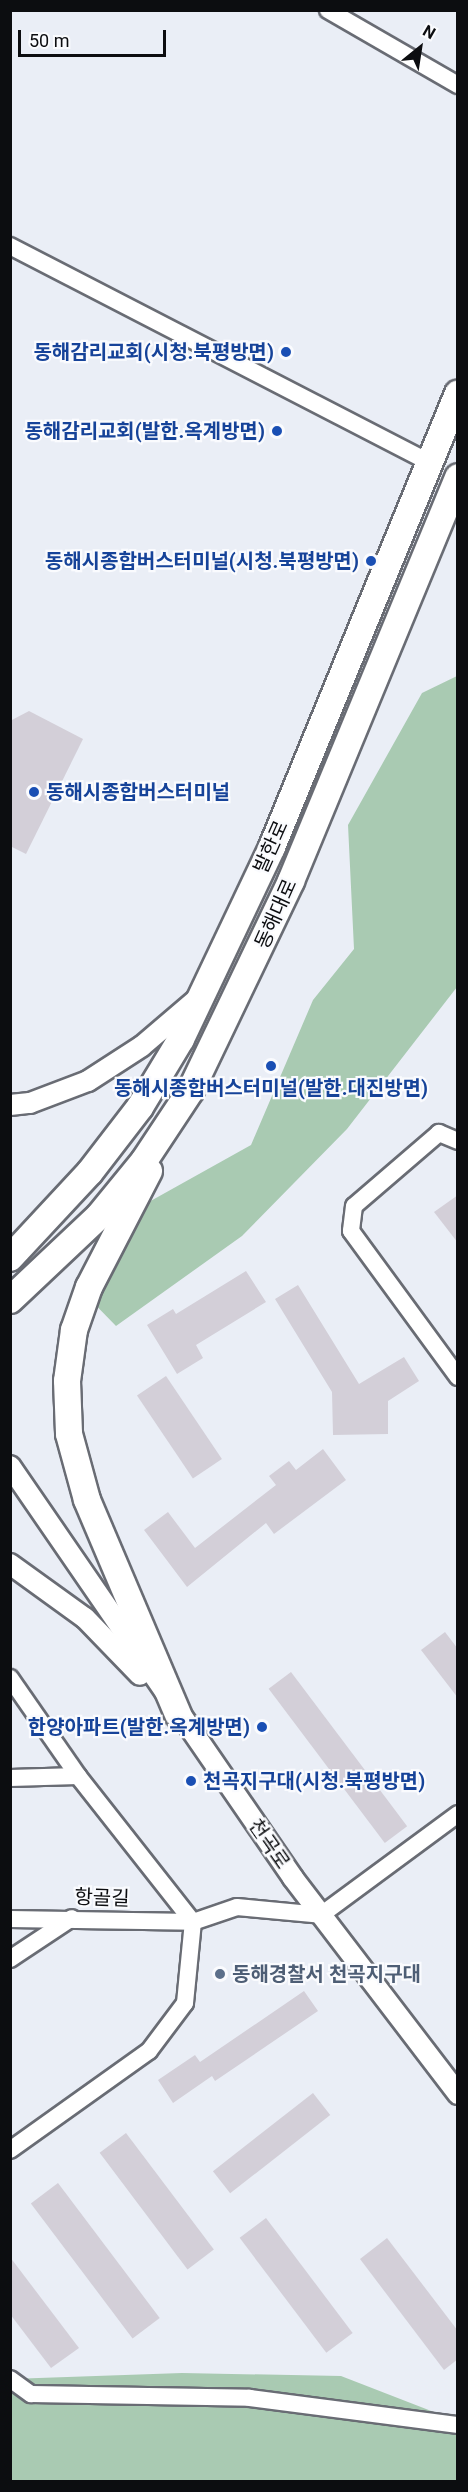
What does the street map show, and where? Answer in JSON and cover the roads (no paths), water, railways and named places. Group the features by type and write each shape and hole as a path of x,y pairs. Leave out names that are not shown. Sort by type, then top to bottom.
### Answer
{"main road":[{"name":"발한로","path":"10,1258 141,1107 201,995 272,848 428,462 458,394"},
{"path":"428,462 457,477"},
{"name":"동해대로","path":"10,1300 99,1216 144,1161 191,1090 291,881 457,477"},
{"path":"178,1714 87,1500 69,1434 67,1381 74,1330 89,1287 191,1090"}],"street":[{"path":"328,10 458,86"},
{"path":"10,246 428,462"},
{"path":"10,1105 88,1081 142,1046 201,995"},
{"path":"458,1141 439,1133 354,1206 351,1231 458,1377"},
{"name":"천곡로","path":"10,1466 178,1714 321,1915 458,2094"},
{"path":"10,1564 85,1618 178,1714"},
{"path":"10,1678 78,1776 193,1922 185,2003 149,2051 10,2150"},
{"path":"10,1778 78,1776"},
{"path":"193,1922 237,1907 321,1915 458,1814"},
{"path":"10,1959 73,1918"},
{"name":"항골길","path":"10,1919 73,1918 193,1922"},
{"path":"10,2379 32,2394 250,2398 458,2425"}],"place":[{"name":"동해감리교회(시청.북평방면)","path":"286,352"},
{"name":"동해감리교회(발한.옥계방면)","path":"277,431"},
{"name":"동해시종합버스터미널(시청.북평방면)","path":"371,561"},
{"name":"동해시종합버스터미널","path":"34,792"},
{"name":"동해시종합버스터미널(발한.대진방면)","path":"271,1066"},
{"name":"한양아파트(발한.옥계방면)","path":"262,1727"},
{"name":"천곡지구대(시청.북평방면)","path":"191,1781"},
{"name":"동해경찰서 천곡지구대","path":"220,1974"}]}
